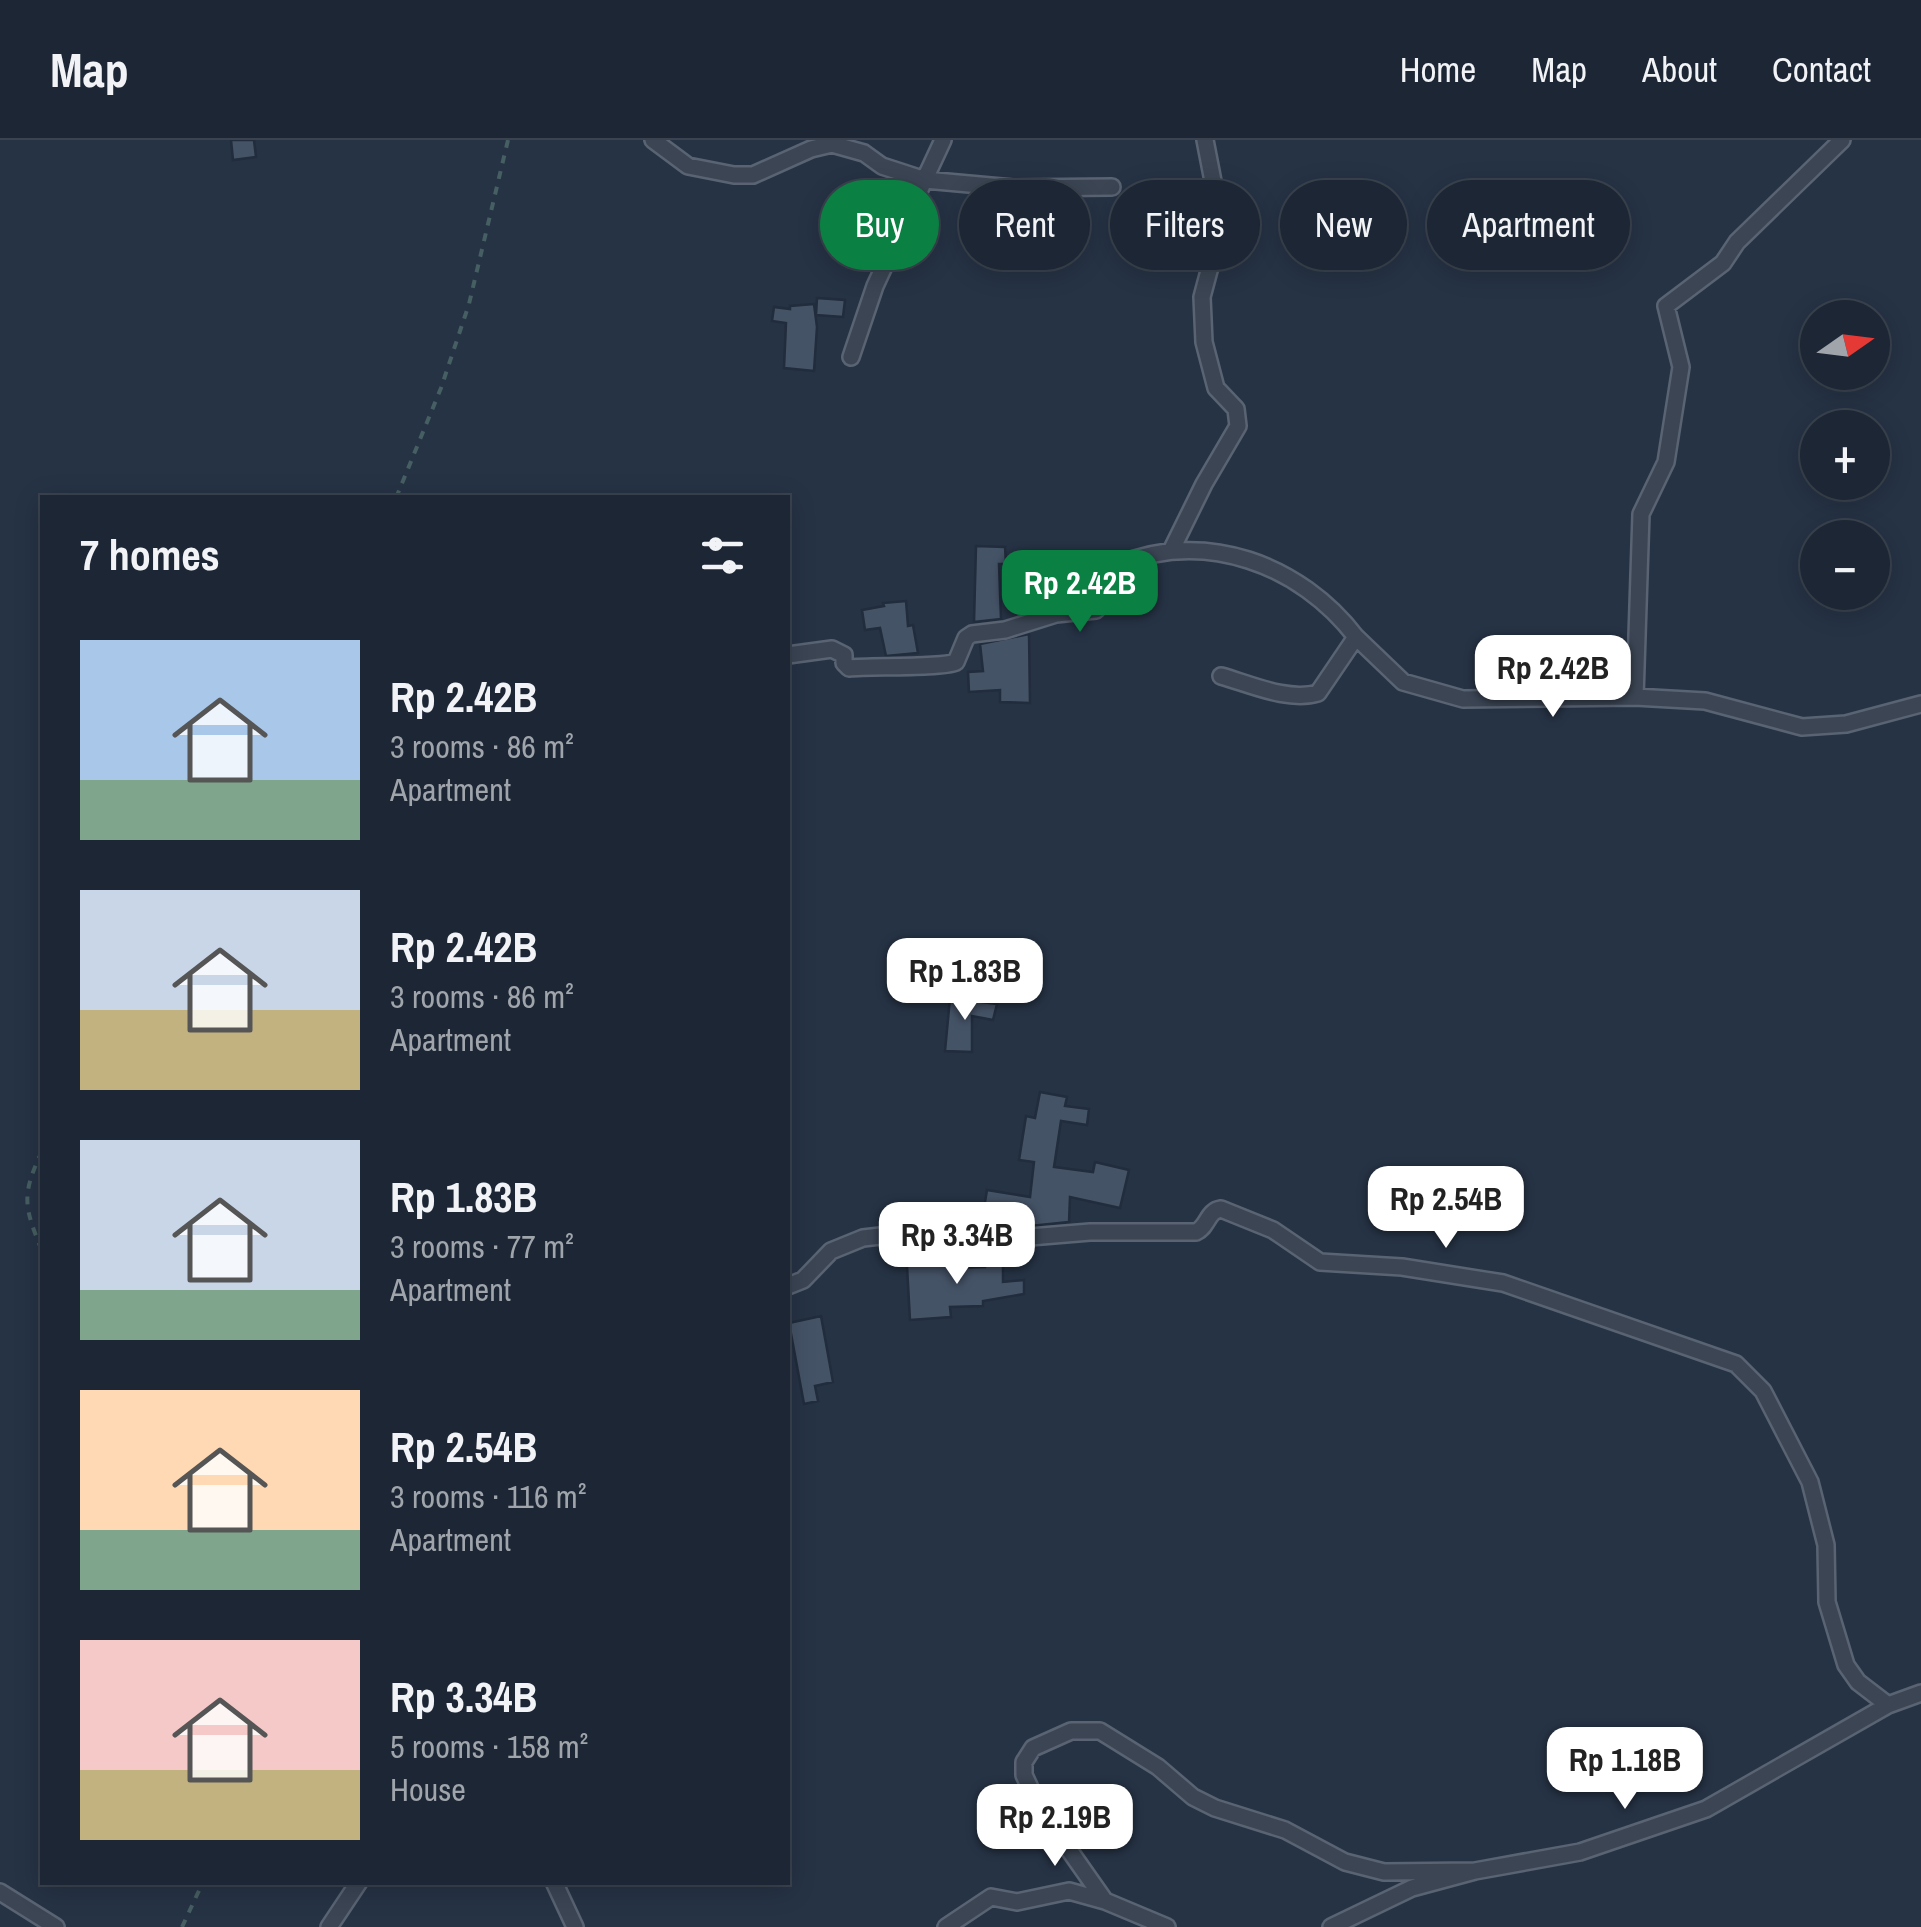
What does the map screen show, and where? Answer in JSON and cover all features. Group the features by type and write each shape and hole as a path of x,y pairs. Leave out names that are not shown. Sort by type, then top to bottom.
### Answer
{"street":[{"path":"653,140 688,166 734,176 753,176 811,149 832,144 925,180 943,140"},
{"path":"1170,551 1238,426 1236,410 1216,388 1204,342 1202,298 1219,212 1205,140"},
{"path":"1635,697 1641,514 1666,462 1682,367 1666,306 1723,263 1737,242 1842,140"},
{"path":"939,181 1014,188 1110,187"},
{"path":"851,357 883,270"},
{"path":"790,655 832,649 844,654 844,663 849,668 946,666 956,662 966,638 972,634 1005,630 1056,614 1096,610 1110,594 1118,566 1170,551 1234,554 1281,573 1311,589 1334,609 1356,637 1403,682 1456,698 1635,697 1712,702 1802,727 1846,724 1921,704"},
{"path":"1221,676 1288,695 1312,695 1318,693 1356,637"},
{"path":"790,1285 803,1280 831,1251 863,1238 950,1228 1030,1236 1196,1232 1204,1227 1211,1213 1221,1209 1273,1230 1320,1262 1402,1267 1503,1283 1736,1364 1762,1391 1810,1482 1826,1546 1828,1602 1846,1664 1858,1682 1888,1705"},
{"path":"1330,1927 1397,1893 1474,1871 1580,1852 1706,1808 1888,1705 1921,1693"},
{"path":"1104,1901 1039,1807 1024,1774 1024,1762 1033,1748 1071,1731 1100,1731 1214,1808 1286,1830 1345,1862 1384,1872 1474,1871"},
{"path":"328,1927 357,1885"},
{"path":"555,1885 574,1927"},
{"path":"946,1927 991,1898 1017,1902 1069,1891 1167,1927"},
{"path":"0,1892 56,1927"}],"path":[{"path":"397,495 441,388 469,304 508,140"},
{"path":"40,1155 30,1177 26,1210 40,1246"},
{"path":"182,1927 202,1885"}],"building":[{"path":"231,140 254,140 256,157 233,160"},
{"path":"817,298 845,300 843,317 816,315"},
{"path":"814,304 814,371 784,368 786,323 772,321 774,307 790,309"},
{"path":"976,546 1005,547 1006,564 999,564 1001,619 974,622"},
{"path":"906,601 908,626 913,625 918,653 886,656 880,628 865,630 862,610"},
{"path":"1029,634 1030,703 1000,702 1000,690 969,692 968,672 983,671 980,644"},
{"path":"950,998 997,1004 993,1020 972,1016 972,1052 945,1051"},
{"path":"1040,1092 1067,1097 1065,1106 1089,1109 1087,1125 1061,1121 1054,1167 1093,1172 1095,1162 1129,1170 1120,1208 1070,1197 1069,1222 1030,1226 982,1220 987,1190 1030,1197 1034,1162 1019,1160 1026,1116 1035,1118"},
{"path":"985,1250 1003,1250 1003,1282 1024,1280 1024,1294 983,1301 983,1306 950,1307 951,1317 910,1320 907,1266 947,1263 948,1268 985,1267"},
{"path":"821,1316 833,1382 815,1386 818,1401 804,1404 790,1323"}]}
